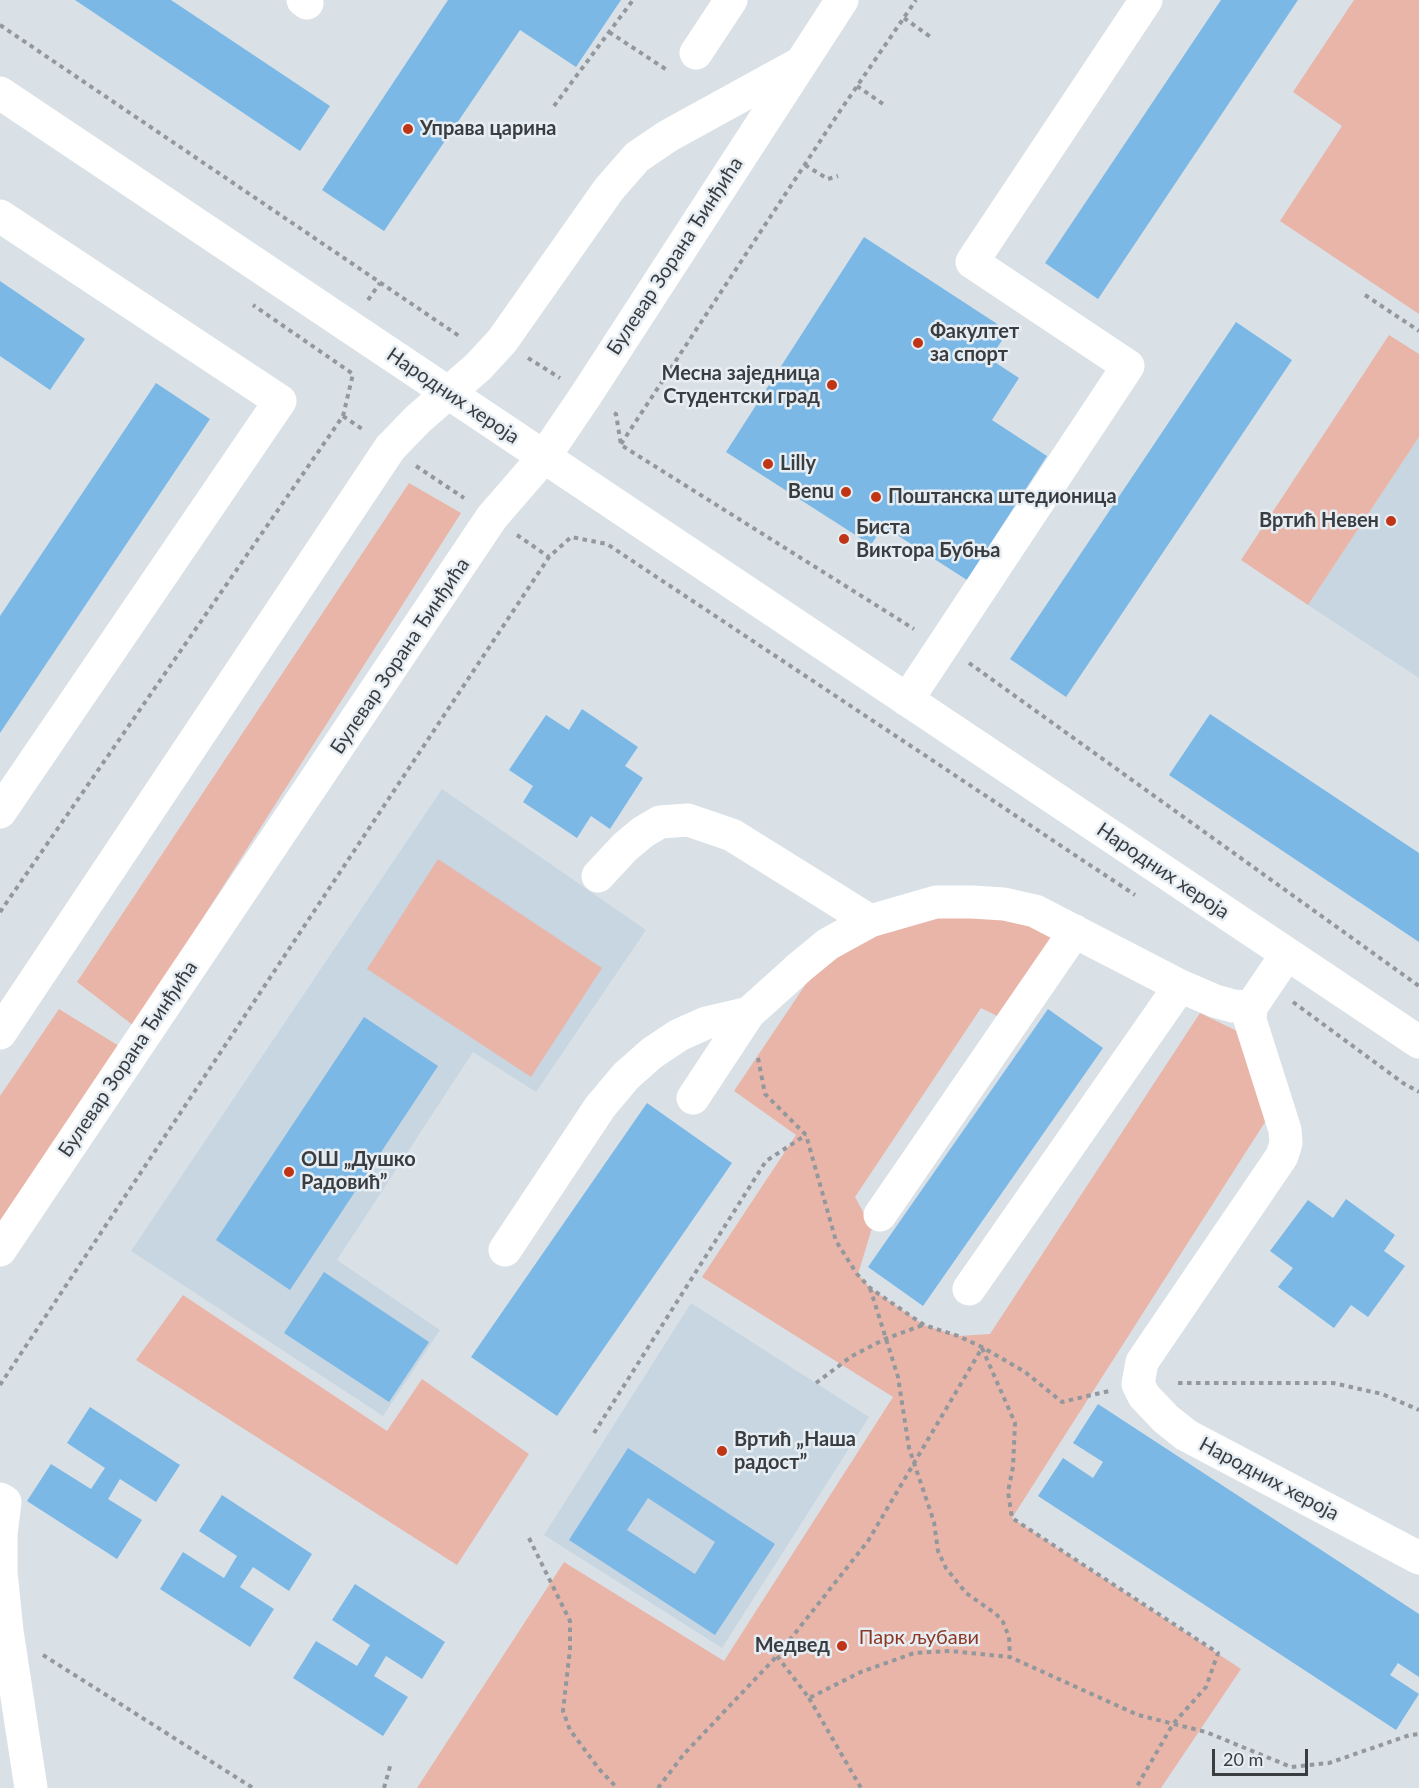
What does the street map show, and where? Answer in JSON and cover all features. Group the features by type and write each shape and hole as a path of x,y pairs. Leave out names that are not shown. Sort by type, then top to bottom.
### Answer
{"street":[{"path":"683,63 731,0"},
{"name":"Булевар Зорана Ђинђића","path":"0,1250 492,517 544,457 843,0"},
{"path":"907,700 1128,366 972,262 1146,0"},
{"name":"Булевар Зорана Ђинђића","path":"0,1033 390,448 447,392 478,368 502,341 609,189 638,157 668,136 800,63"},
{"name":"Народних хероја","path":"0,93 1419,1042"},
{"path":"0,216 280,401 0,812"},
{"path":"598,876 625,847 643,832 660,822 687,820 732,835 870,921"},
{"path":"693,1098 749,1013 828,944 870,921 936,902 1004,904 1035,911 1180,986 1215,1001 1233,1006 1259,995"},
{"path":"880,1215 1075,931"},
{"path":"1139,1381 1142,1362 1282,1156 1286,1143 1286,1130 1250,1020 1259,995 1287,954"},
{"path":"969,1289 1180,986"},
{"path":"505,1250 600,1107 626,1076 652,1053 679,1035 706,1023 749,1013"},
{"name":"Народних хероја","path":"1139,1381 1144,1396 1166,1419 1186,1435 1419,1558"},
{"path":"0,1498 5,1502 1,1534 1,1572 7,1631 31,1788"}],"path":[{"path":"554,106 633,0"},
{"path":"916,0 804,165 621,445 990,677 1419,986"},
{"path":"903,18 932,38"},
{"path":"0,25 461,338 468,335"},
{"path":"609,32 683,63"},
{"path":"857,86 886,106"},
{"path":"804,165 828,179 838,176"},
{"path":"1365,295 1419,331"},
{"path":"0,912 343,416 353,374 328,357"},
{"path":"343,416 549,557"},
{"path":"0,1385 549,557 571,537 607,544 1139,898"},
{"path":"1259,995 1419,1092"},
{"path":"749,1013 765,1094 806,1135 836,1241 870,1288 924,1325 982,1347 1025,1371 1062,1401 1139,1381 1333,1383 1382,1394 1419,1410"},
{"path":"594,1433 766,1161 806,1135"},
{"path":"870,1288 898,1377 913,1464 934,1522 938,1551 946,1568 966,1593 996,1614 1003,1622 1009,1637 1011,1656"},
{"path":"816,1383 852,1356 885,1339 924,1325"},
{"path":"658,1788 684,1754 777,1656 868,1541 982,1347"},
{"path":"982,1347 1015,1423 1013,1467 1008,1492 1012,1518 1218,1653 1206,1687 1173,1724 1137,1788"},
{"path":"529,1538 570,1621 570,1649 563,1711 570,1730 599,1769 617,1788"},
{"path":"7,1631 253,1788"},
{"path":"809,1698 861,1672 914,1653 950,1651 1011,1656 1138,1715 1206,1732 1292,1767 1329,1763 1410,1735 1419,1734"},
{"path":"777,1656 809,1698 861,1788"},
{"path":"384,1788 391,1763"}],"shaded area":[{"name":"Вртић Невен","path":"1419,437 1419,678 1308,605"},
{"name":"ОШ „Душко Радовић”","path":"442,789 646,930 536,1092 473,1052 337,1260 440,1330 383,1416 131,1251"},
{"name":"Вртић „Наша радост”","path":"691,1303 869,1417 722,1648 544,1535"}],"green space":[{"path":"1354,0 1419,0 1419,314 1280,221 1342,126 1293,92"},
{"path":"1389,335 1419,354 1419,437 1308,605 1241,560"},
{"path":"409,483 461,513 134,1026 77,982"},
{"path":"438,859 602,968 531,1077 367,969"},
{"name":"Парк љубави","path":"992,908 1057,935 999,1017 981,1008 855,1197 872,1228 858,1274 870,1288 924,1325 958,1336 990,1334 1200,1013 1239,1032 1267,1119 1012,1518 1241,1669 1161,1788 417,1788 564,1562 724,1661 893,1397 702,1277 796,1135 734,1091 824,957 919,911"},
{"path":"59,1009 119,1046 0,1225 0,1096"},
{"path":"183,1295 387,1431 422,1379 529,1454 457,1565 136,1360"}],"building":[{"path":"75,0 171,0 330,106 300,151"},
{"name":"Управа царина","path":"448,0 621,0 576,67 520,30 384,231 322,190"},
{"path":"1221,0 1298,0 1098,299 1045,263"},
{"path":"864,237 1008,331 990,359 1019,378 992,420 1047,456 967,580 883,526 871,545 726,452"},
{"path":"0,281 85,339 50,390 0,356"},
{"path":"1236,322 1292,360 1066,697 1010,659"},
{"path":"156,383 210,419 0,733 0,616"},
{"path":"582,709 638,747 625,766 643,778 610,829 591,816 577,838 523,802 533,786 509,770 546,715 569,730"},
{"path":"1210,714 1419,853 1419,942 1169,775"},
{"path":"1048,1009 1103,1048 923,1306 868,1267"},
{"path":"364,1017 438,1066 290,1290 216,1240"},
{"path":"647,1103 732,1163 557,1416 471,1357"},
{"path":"1346,1199 1395,1235 1384,1251 1405,1266 1368,1317 1351,1305 1334,1328 1278,1287 1293,1268 1270,1251 1308,1200 1333,1218"},
{"path":"324,1272 429,1342 389,1402 284,1333"},
{"path":"1098,1404 1419,1614 1419,1677 1398,1663 1390,1675 1419,1694 1396,1730 1038,1496 1063,1458 1093,1478 1103,1462 1073,1443"},
{"path":"90,1407 180,1465 156,1502 120,1479 108,1499 142,1520 117,1559 27,1501 51,1464 91,1489 105,1468 67,1443"},
{"path":"628,1448 775,1544 715,1635 569,1540","holes":["648,1498 715,1542 695,1574 627,1530"]},
{"path":"222,1495 312,1554 289,1591 253,1567 240,1587 274,1609 250,1647 160,1589 183,1552 224,1578 237,1556 199,1531"},
{"path":"355,1584 445,1642 422,1679 386,1656 374,1676 408,1697 383,1736 293,1678 316,1641 357,1666 370,1645 332,1620"}],"place":[{"name":"Управа царина","path":"408,129"},
{"name":"Факултет за спорт","path":"918,343"},
{"name":"Месна заједница Студентски град","path":"832,385"},
{"name":"Lilly","path":"768,464"},
{"name":"Benu","path":"846,492"},
{"name":"Поштанска штедионица","path":"876,497"},
{"name":"Вртић Невен","path":"1391,521"},
{"name":"Биста Виктора Бубња","path":"844,539"},
{"name":"ОШ „Душко Радовић”","path":"289,1172"},
{"name":"Вртић „Наша радост”","path":"722,1451"},
{"name":"Медвед","path":"842,1646"}]}
